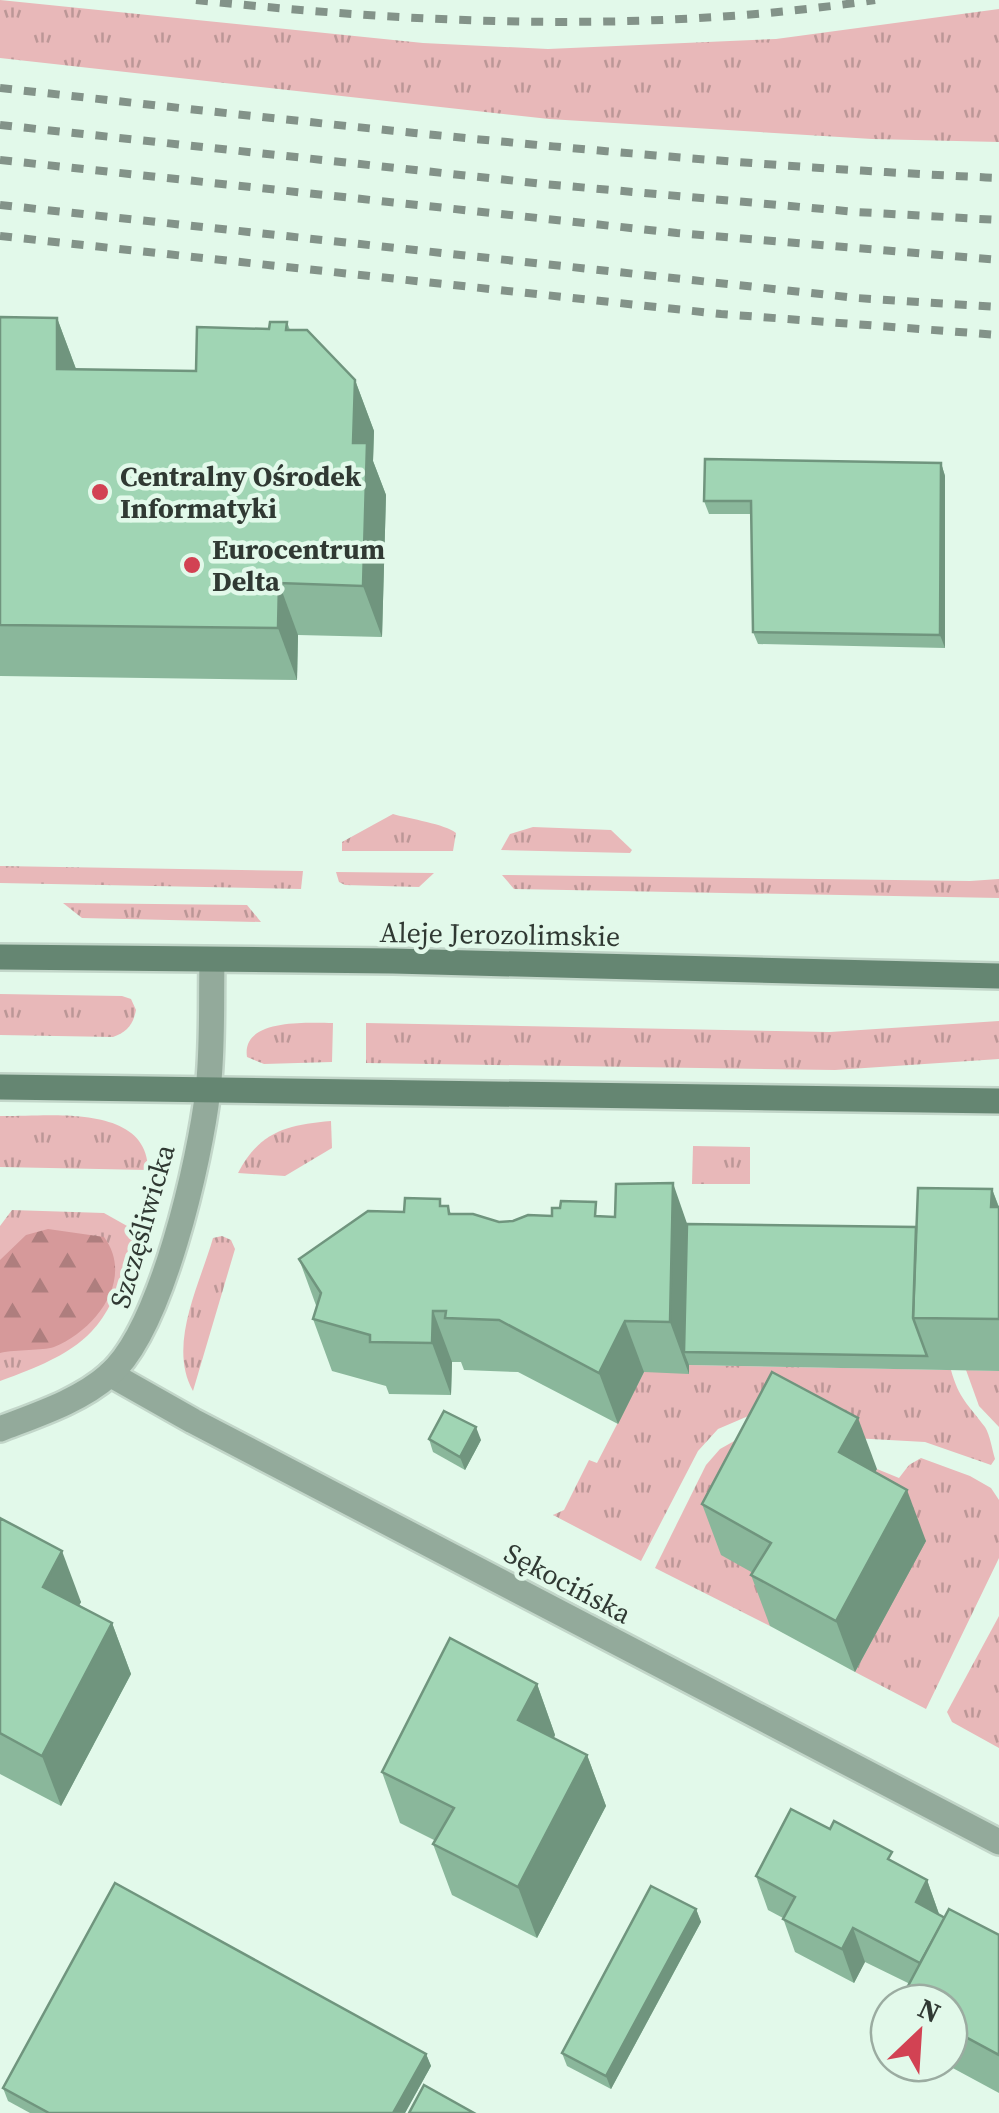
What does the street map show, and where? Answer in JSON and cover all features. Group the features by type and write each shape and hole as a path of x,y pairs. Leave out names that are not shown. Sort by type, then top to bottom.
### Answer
{"main road":[{"name":"Aleje Jerozolimskie","path":"0,958 999,976"},
{"path":"0,1087 999,1101"}],"street":[{"name":"Szczęśliwicka","path":"0,1429 80,1395 110,1374 140,1338 181,1218 208,1090 212,960"},
{"name":"Sękocińska","path":"110,1374 999,1842"}],"green space":[{"path":"0,0 423,43 548,49 776,39 999,9 999,142 872,139 549,119 0,58"},
{"path":"393,814 456,833 453,851 342,851 342,842"},
{"path":"533,827 611,830 632,850 501,850 510,834"},
{"path":"0,866 303,871 301,889 0,883"},
{"path":"336,872 434,873 419,887 345,885 339,882"},
{"path":"502,875 999,879 999,898 514,889"},
{"path":"63,903 247,905 261,922 82,918"},
{"path":"0,994 122,996 131,999 136,1010 129,1027 113,1037 0,1035"},
{"path":"999,1021 999,1059 835,1070 366,1063 366,1023 830,1032"},
{"path":"293,1023 333,1023 332,1062 264,1064 247,1057 248,1044 265,1029"},
{"path":"0,1116 67,1116 113,1123 131,1133 143,1148 148,1170 0,1167"},
{"path":"331,1121 332,1148 285,1176 238,1173 265,1139 288,1128"},
{"path":"693,1146 750,1147 750,1184 692,1184"},
{"path":"12,1210 104,1213 136,1231 117,1290 94,1329 58,1357 0,1381 0,1226"},
{"path":"48,1229 104,1237 112,1253 113,1286 96,1316 69,1339 54,1347 0,1353 0,1260 26,1235"},
{"path":"213,1238 231,1240 235,1249 193,1391 186,1373 184,1335"},
{"path":"689,1365 951,1370 961,1395 987,1430 995,1459 991,1465 925,1442 853,1438 753,1414 718,1429 698,1451 641,1561 553,1515 564,1510 589,1460 597,1463 644,1372"},
{"path":"966,1370 999,1371 999,1427 979,1406"},
{"path":"745,1435 789,1594 770,1626 655,1568 706,1465 720,1449"},
{"path":"921,1458 970,1476 991,1488 999,1500 999,1558 926,1709 855,1672 925,1541 857,1503 877,1469 899,1478"},
{"path":"999,1616 999,1748 952,1722 947,1712"}],"building":[{"name":"Eurocentrum Delta","path":"0,317 57,318 57,369 196,371 197,327 269,329 270,322 287,322 286,330 307,330 355,380 353,443 367,443 363,586 279,583 278,628 0,625"},
{"path":"705,459 941,463 940,635 753,632 751,501 704,501"},
{"path":"673,1183 670,1322 625,1321 599,1373 499,1320 445,1318 446,1311 433,1311 432,1343 370,1342 370,1335 313,1319 321,1293 299,1259 368,1211 404,1212 405,1198 440,1199 440,1206 448,1206 449,1214 473,1214 499,1222 528,1215 552,1216 552,1208 560,1208 561,1201 596,1202 595,1216 615,1217 616,1184"},
{"path":"918,1188 992,1189 991,1207 999,1207 999,1319 913,1318"},
{"path":"687,1224 916,1227 913,1318 927,1356 684,1352"},
{"path":"772,1372 858,1418 839,1452 907,1490 836,1621 751,1575 771,1543 702,1504"},
{"path":"444,1411 476,1427 460,1457 429,1439"},
{"path":"0,1518 62,1551 43,1587 112,1623 42,1756 0,1733"},
{"path":"450,1638 537,1684 518,1720 587,1755 518,1887 433,1844 454,1808 382,1772"},
{"path":"791,1809 830,1829 834,1821 892,1852 888,1859 927,1880 916,1902 945,1918 920,1963 853,1928 842,1949 783,1919 795,1897 756,1876"},
{"path":"115,1883 426,2054 393,2113 49,2113 3,2088"},
{"path":"651,1886 696,1909 606,2076 562,2053"},
{"path":"949,1909 999,1935 999,2055 969,2039 969,1983 910,1983"},
{"path":"424,2085 474,2113 409,2113"}],"railway":[{"path":"196,0 366,15 536,22 705,18 875,0"},
{"path":"0,88 624,153 999,178"},
{"path":"0,125 544,184 857,212 999,220"},
{"path":"0,160 677,233 999,260"},
{"path":"0,205 857,298 999,307"},
{"path":"0,236 721,314 999,335"}],"place":[{"name":"Centralny Ośrodek Informatyki","path":"100,492"},
{"name":"Eurocentrum Delta","path":"192,565"}]}
